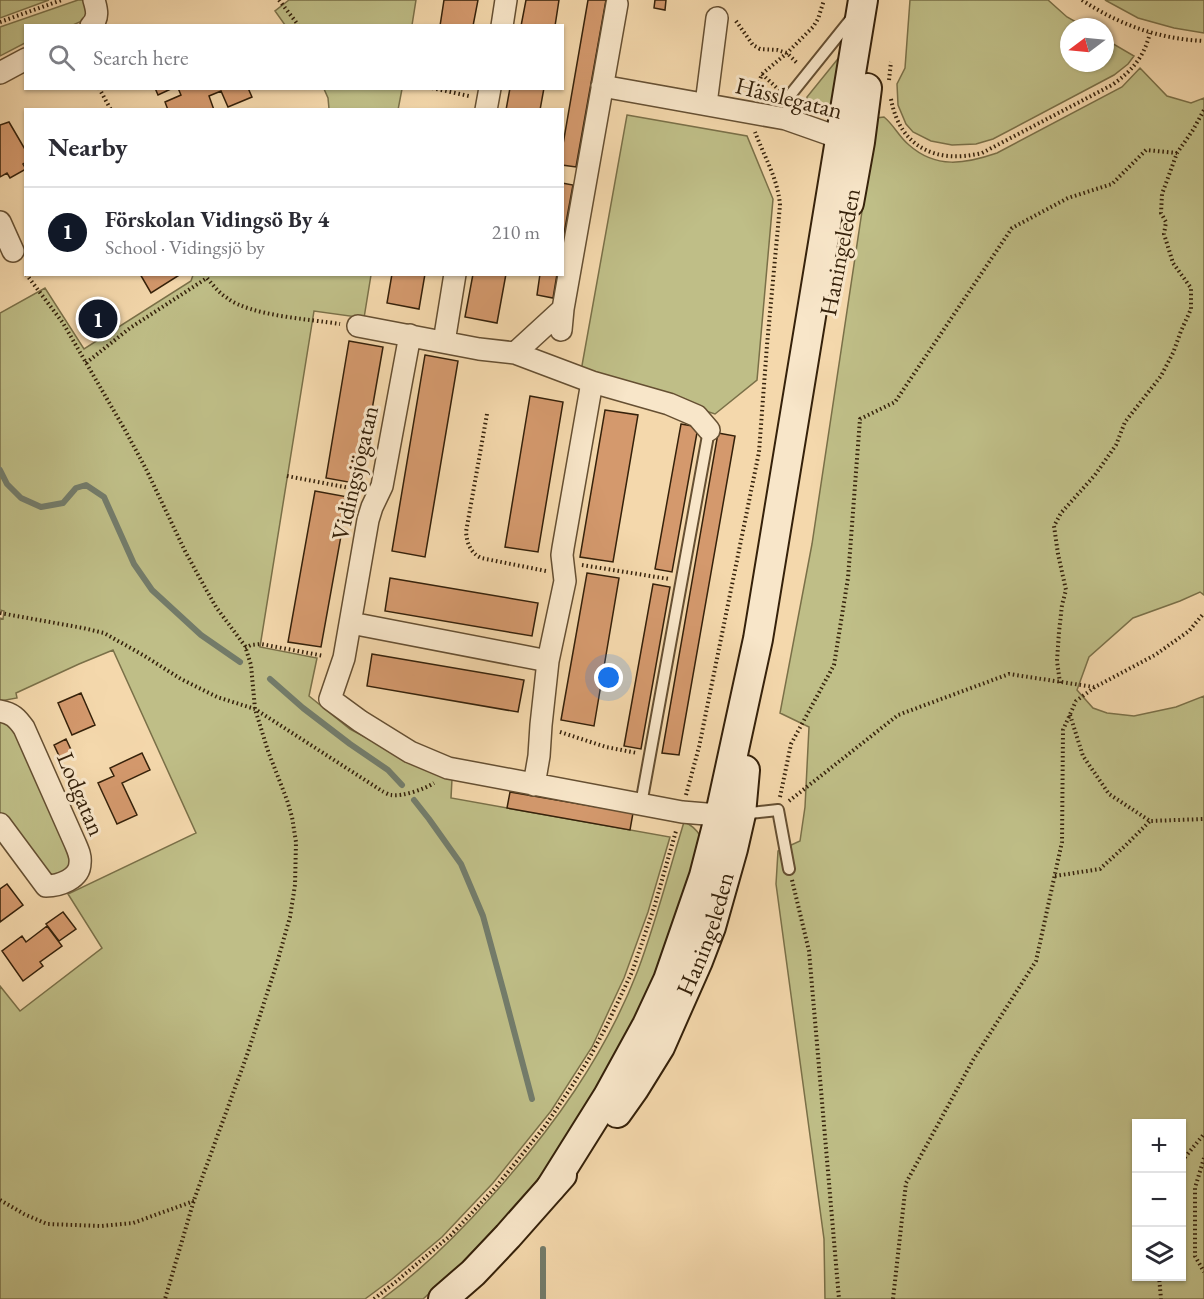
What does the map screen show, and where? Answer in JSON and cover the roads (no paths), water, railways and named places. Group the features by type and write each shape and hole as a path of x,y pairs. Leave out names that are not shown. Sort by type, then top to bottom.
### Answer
{"main road":[{"name":"Haningeleden","path":"443,1299 501,1244 550,1187 608,1096 647,1025 668,980 704,876 731,814 782,500 818,367 868,1"}],"street":[{"path":"93,24 96,21 98,10 94,0"},
{"path":"502,24 506,0"},
{"path":"561,330 617,4"},
{"name":"Hässlegatan","path":"706,104 725,17"},
{"path":"0,73 24,60"},
{"name":"Hässlegatan","path":"602,86 786,119 850,140"},
{"path":"0,222 13,251"},
{"path":"444,342 455,276"},
{"path":"515,353 564,309"},
{"path":"358,326 515,353 592,382 669,404 697,416 709,430"},
{"name":"Vidingsjögatan","path":"410,335 386,470 368,520 344,658 330,699 410,752 448,768 682,812 731,814"},
{"path":"534,785 548,661 565,581 563,548 592,382"},
{"path":"351,623 548,661"},
{"name":"Lodgatan","path":"0,711 10,712 18,718 24,728 75,843 81,865 78,872 63,883 46,886 0,824"}],"lane":[{"path":"786,119 791,94 868,1"},
{"path":"641,804 709,430"},
{"path":"731,814 778,810 789,869"}],"waterway":[{"path":"0,470 7,484 21,498 41,507 63,503 76,488 86,485 104,497 134,564 152,590 201,635 240,662"},
{"path":"270,679 303,708 388,770 402,785"},
{"path":"414,800 461,864 483,916 532,1099"},
{"path":"543,1249 543,1299"}],"place":[{"name":"Förskolan Vidingsö By 4","path":"98,319"}]}
